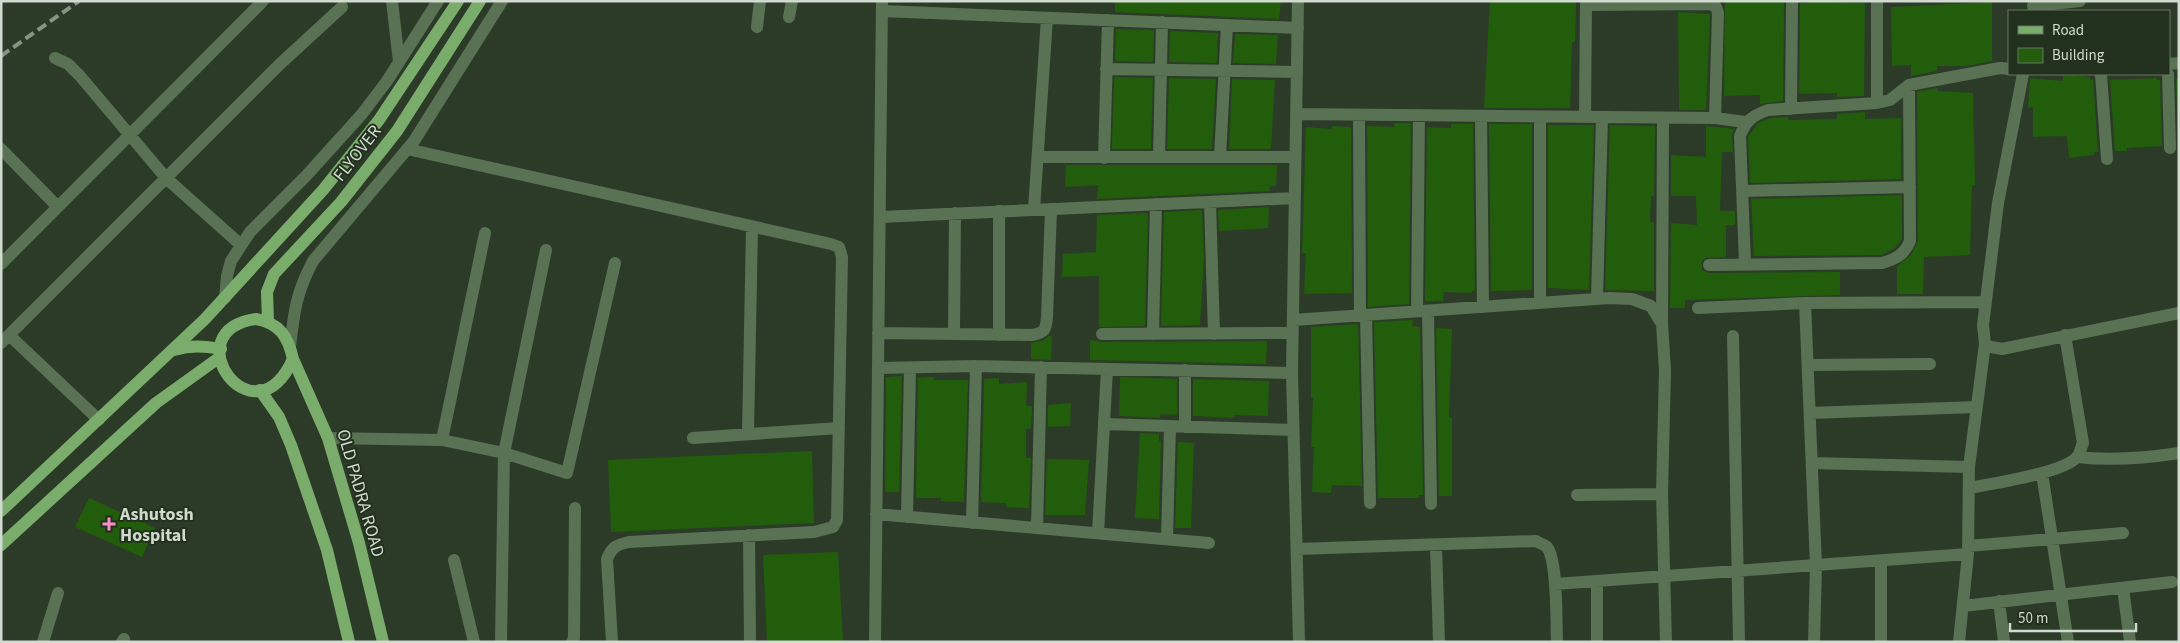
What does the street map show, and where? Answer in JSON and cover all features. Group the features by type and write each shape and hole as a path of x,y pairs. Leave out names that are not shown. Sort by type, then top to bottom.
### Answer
{"main road":[{"name":"FLYOVER","path":"1,511 172,351 225,298 322,190 378,120 458,1"},
{"name":"FLYOVER","path":"268,321 267,292 274,274 341,202 397,130 480,1"},
{"path":"256,319 268,321 278,327 286,336 292,353 281,379 272,386 260,390 248,390 233,382 222,368 220,353 226,334 234,326 244,321 256,319"},
{"path":"172,351 185,346 202,345 220,353"},
{"path":"1,545 156,403 220,353"},
{"name":"OLD PADRA ROAD","path":"292,353 328,438 359,543 382,642"},
{"path":"260,390 279,417 291,445 327,550 349,642"}],"street":[{"path":"1,264 263,1"},
{"path":"392,1 399,62"},
{"path":"225,298 226,276 231,260 250,232 306,176 362,114 399,62 438,1"},
{"path":"292,353 294,308 301,284 313,262 407,149 502,1"},
{"path":"757,27 760,1"},
{"path":"789,17 792,1"},
{"path":"1298,1 1292,373 1299,642"},
{"path":"1791,109 1792,1"},
{"path":"1877,1 1877,102"},
{"path":"2033,6 2080,1"},
{"path":"1585,117 1586,3 1623,3 1710,4 1716,7 1718,13 1715,118"},
{"path":"875,642 882,6 1047,18 1298,28"},
{"path":"99,420 5,339 280,64 342,7"},
{"path":"1034,210 1047,18"},
{"path":"1104,158 1108,20"},
{"path":"1159,157 1162,22"},
{"path":"1220,157 1227,25"},
{"path":"55,58 68,64 80,76 166,178 241,245"},
{"path":"1745,263 1740,136 1745,122 1753,115 1768,110 1890,100 1909,85 2000,68 2008,69"},
{"path":"1106,70 1297,72"},
{"path":"1959,642 1968,550 1969,467 1986,344 1982,325 1998,203 2023,75"},
{"path":"2101,75 2107,159"},
{"path":"2168,75 2170,148"},
{"path":"1709,264 1882,263 1897,259 1906,250 1910,241 1909,85"},
{"path":"1296,114 1715,118 1745,122"},
{"path":"1359,115 1362,315 1370,503"},
{"path":"1419,115 1423,311 1431,504"},
{"path":"1481,116 1483,307"},
{"path":"1540,117 1540,303"},
{"path":"1597,299 1602,118"},
{"path":"1662,118 1662,324 1665,370 1662,494 1666,642"},
{"path":"1,149 58,206"},
{"path":"407,149 839,247 842,257 839,428 837,520 833,527 814,532 629,542 617,545 611,549 607,559 612,642"},
{"path":"1038,157 1295,157"},
{"path":"1743,191 1910,187"},
{"path":"880,217 1295,198"},
{"path":"1210,202 1214,334"},
{"path":"1153,334 1156,204"},
{"path":"878,333 1041,334 1046,329 1051,209"},
{"path":"999,211 999,335"},
{"path":"954,334 956,213"},
{"path":"748,434 752,227"},
{"path":"442,440 485,234"},
{"path":"501,642 504,453 546,250"},
{"path":"328,438 442,440 504,453 567,473 615,263"},
{"path":"1293,320 1597,299 1632,299 1651,306 1662,324"},
{"path":"1698,308 1805,303 1985,302"},
{"path":"1805,303 1816,566 1814,642"},
{"path":"1986,344 1991,348 2002,349 2179,313"},
{"path":"1102,334 1292,333"},
{"path":"2065,335 2083,443 2078,457"},
{"path":"1733,336 1738,642"},
{"path":"1808,365 1930,364"},
{"path":"878,368 976,366 1292,373"},
{"path":"972,523 976,366"},
{"path":"1037,528 1042,367"},
{"path":"907,517 910,368"},
{"path":"1098,534 1107,369"},
{"path":"1185,370 1185,427"},
{"path":"1810,413 1976,407"},
{"path":"1104,424 1293,430"},
{"path":"1168,540 1170,426"},
{"path":"693,438 839,428"},
{"path":"1969,488 2042,473 2078,457 2108,459 2179,453"},
{"path":"1812,463 1969,467"},
{"path":"2042,473 2050,539 2062,594 2068,642"},
{"path":"1577,495 1662,494"},
{"path":"572,642 574,638 576,508"},
{"path":"876,514 1209,543"},
{"path":"1555,584 1881,561 2050,539 2124,533"},
{"path":"749,535 750,642"},
{"path":"1296,549 1536,542 1546,547 1555,584 1557,642"},
{"path":"1436,546 1439,642"},
{"path":"454,560 474,642"},
{"path":"1881,561 1882,642"},
{"path":"1597,582 1597,642"},
{"path":"1963,606 2172,582"},
{"path":"2123,588 2130,642"},
{"path":"43,642 58,593"},
{"path":"1999,602 2004,642"}],"building":[{"path":"1115,1 1281,1 1279,19 1115,12"},
{"path":"1490,1 1576,1 1575,42 1572,42 1570,108 1484,108"},
{"path":"1725,1 1784,2 1783,101 1760,104 1760,95 1724,96"},
{"path":"1808,1 1865,3 1864,96 1837,97 1837,93 1799,94 1800,3 1808,3"},
{"path":"1992,2 1992,61 1967,66 1937,66 1937,71 1911,76 1911,65 1892,66 1891,7"},
{"path":"1678,12 1710,14 1706,110 1679,110"},
{"path":"1116,29 1154,30 1153,62 1115,61"},
{"path":"1170,31 1218,33 1217,63 1169,62"},
{"path":"1235,34 1278,35 1276,64 1233,63"},
{"path":"2063,75 2090,77 2090,80 2093,80 2098,152 2094,152 2094,155 2069,158 2067,136 2033,137 2033,107 2028,108 2030,78 2063,81"},
{"path":"1114,77 1153,78 1151,149 1112,149"},
{"path":"1169,78 1216,79 1212,149 1167,149"},
{"path":"2156,78 2160,80 2162,146 2127,148 2127,151 2115,151 2110,80"},
{"path":"1232,79 1275,80 1271,149 1229,149"},
{"path":"2176,79 2179,79 2178,145"},
{"path":"1938,88 1938,91 1973,93 1975,185 1972,185 1970,255 1924,257 1923,294 1897,294 1897,266 1911,255 1918,241 1917,92"},
{"path":"1865,112 1865,119 1901,118 1901,179 1750,183 1748,137 1758,123 1770,118 1788,117 1788,120 1837,119 1837,114"},
{"path":"1394,123 1411,123 1409,304 1368,307 1367,126 1394,127"},
{"path":"1451,124 1473,124 1475,291 1472,291 1472,293 1444,292 1443,301 1425,301 1427,127 1451,128"},
{"path":"1489,124 1532,124 1532,290 1491,291"},
{"path":"1548,125 1594,125 1589,290 1548,288"},
{"path":"1610,125 1655,126 1654,196 1651,196 1650,222 1654,222 1654,291 1605,290"},
{"path":"1332,126 1351,127 1352,293 1304,294 1306,253 1302,253 1306,127 1332,129"},
{"path":"1706,126 1734,129 1732,136 1733,152 1722,152 1720,211 1735,211 1735,225 1726,225 1726,257 1705,258 1702,261 1702,270 1709,273 1840,272 1840,295 1685,300 1685,308 1670,308 1671,223 1697,225 1696,196 1671,196 1671,155 1706,157"},
{"path":"1066,165 1277,165 1276,186 1270,186 1270,191 1097,199 1098,185 1065,187"},
{"path":"1902,195 1902,239 1896,247 1881,255 1754,256 1751,199"},
{"path":"1269,207 1268,228 1219,231 1218,210"},
{"path":"1202,210 1204,257 1200,325 1161,326 1164,212"},
{"path":"1148,213 1145,326 1099,327 1099,276 1062,277 1063,254 1096,252 1097,215"},
{"path":"1413,320 1412,326 1420,327 1423,495 1419,495 1419,498 1378,498 1374,322"},
{"path":"1358,324 1362,486 1332,485 1331,493 1312,492 1314,447 1311,447 1313,398 1311,398 1311,327"},
{"path":"1436,328 1452,329 1449,417 1452,418 1452,496 1439,496"},
{"path":"1052,336 1051,360 1031,359 1031,343 1042,341"},
{"path":"1090,340 1102,342 1267,341 1266,364 1090,360"},
{"path":"902,376 899,492 885,492 886,377"},
{"path":"934,377 934,380 968,380 964,502 941,501 941,498 916,498 918,378"},
{"path":"1120,377 1177,379 1177,415 1160,414 1160,418 1119,416"},
{"path":"999,378 999,384 1027,382 1026,406 1032,406 1031,428 1026,429 1026,458 1031,458 1029,508 1006,507 1006,503 981,502 984,379"},
{"path":"1193,379 1269,381 1268,416 1234,415 1234,418 1193,416"},
{"path":"1071,403 1070,426 1048,427 1048,405"},
{"path":"1140,433 1159,434 1159,441 1161,441 1159,519 1135,518"},
{"path":"1178,442 1194,443 1191,528 1175,528"},
{"path":"812,451 814,523 611,532 608,460"},
{"path":"1047,459 1089,460 1085,515 1045,515"},
{"path":"89,498 155,528 142,557 75,527"},
{"path":"838,552 843,642 767,642 763,555"}],"railway":[{"path":"1,56 79,1"}],"place":[{"name":"Ashutosh Hospital","path":"109,524"}]}
